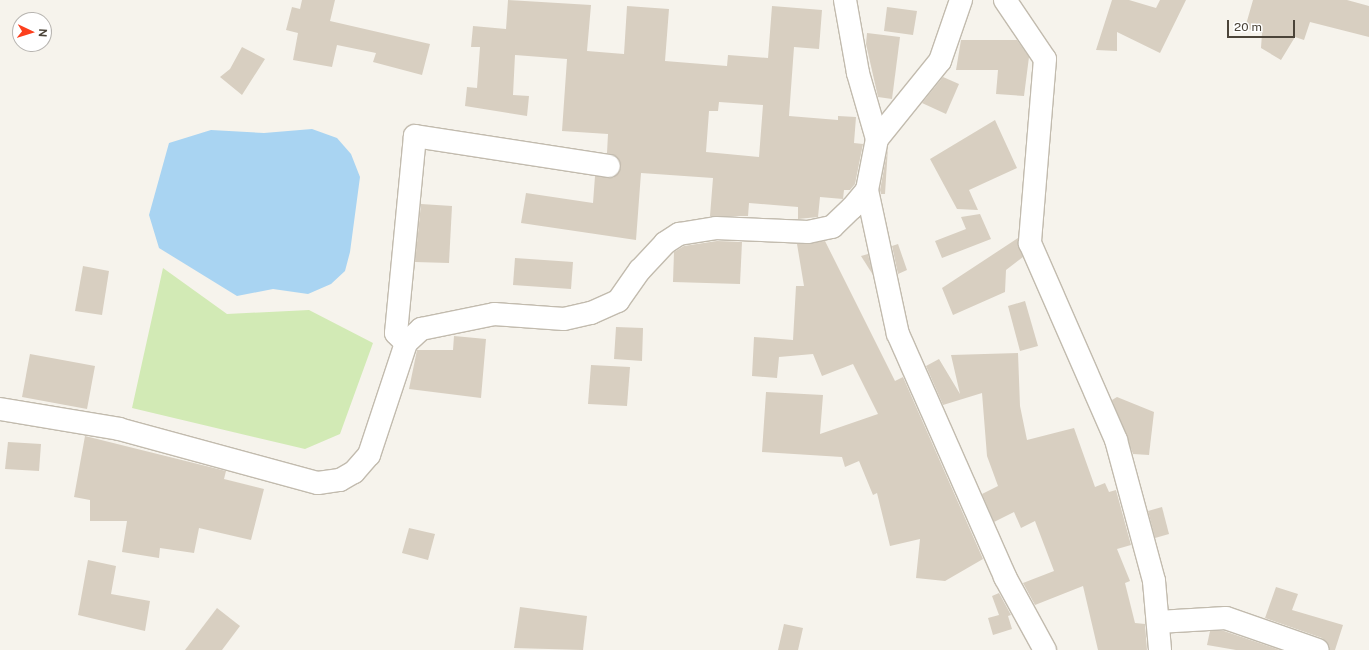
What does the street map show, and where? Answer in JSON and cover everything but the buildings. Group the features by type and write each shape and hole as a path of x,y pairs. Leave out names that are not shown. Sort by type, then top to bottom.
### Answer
{"street":[{"path":"845,0 858,73 877,139 867,190 898,334 1005,577 1045,650"},
{"path":"877,139 940,61 961,0"},
{"path":"1005,0 1045,59 1030,244 1116,440 1151,566 1160,650"},
{"path":"406,343 396,333 415,136 609,166"},
{"path":"0,409 119,429 318,483 340,480 354,472 369,455 406,343 421,329 438,323 487,315 564,319 591,313 618,301 640,270 665,243 679,234 716,228 808,232 832,227 867,190"},
{"path":"1158,622 1226,618 1318,650"}],"green space":[{"path":"163,268 227,314 309,310 373,343 340,434 305,449 132,408"}],"water":[{"path":"312,129 337,138 351,154 360,177 350,252 345,271 331,284 308,294 273,289 237,296 159,248 149,215 169,143 211,130 264,133"}]}
